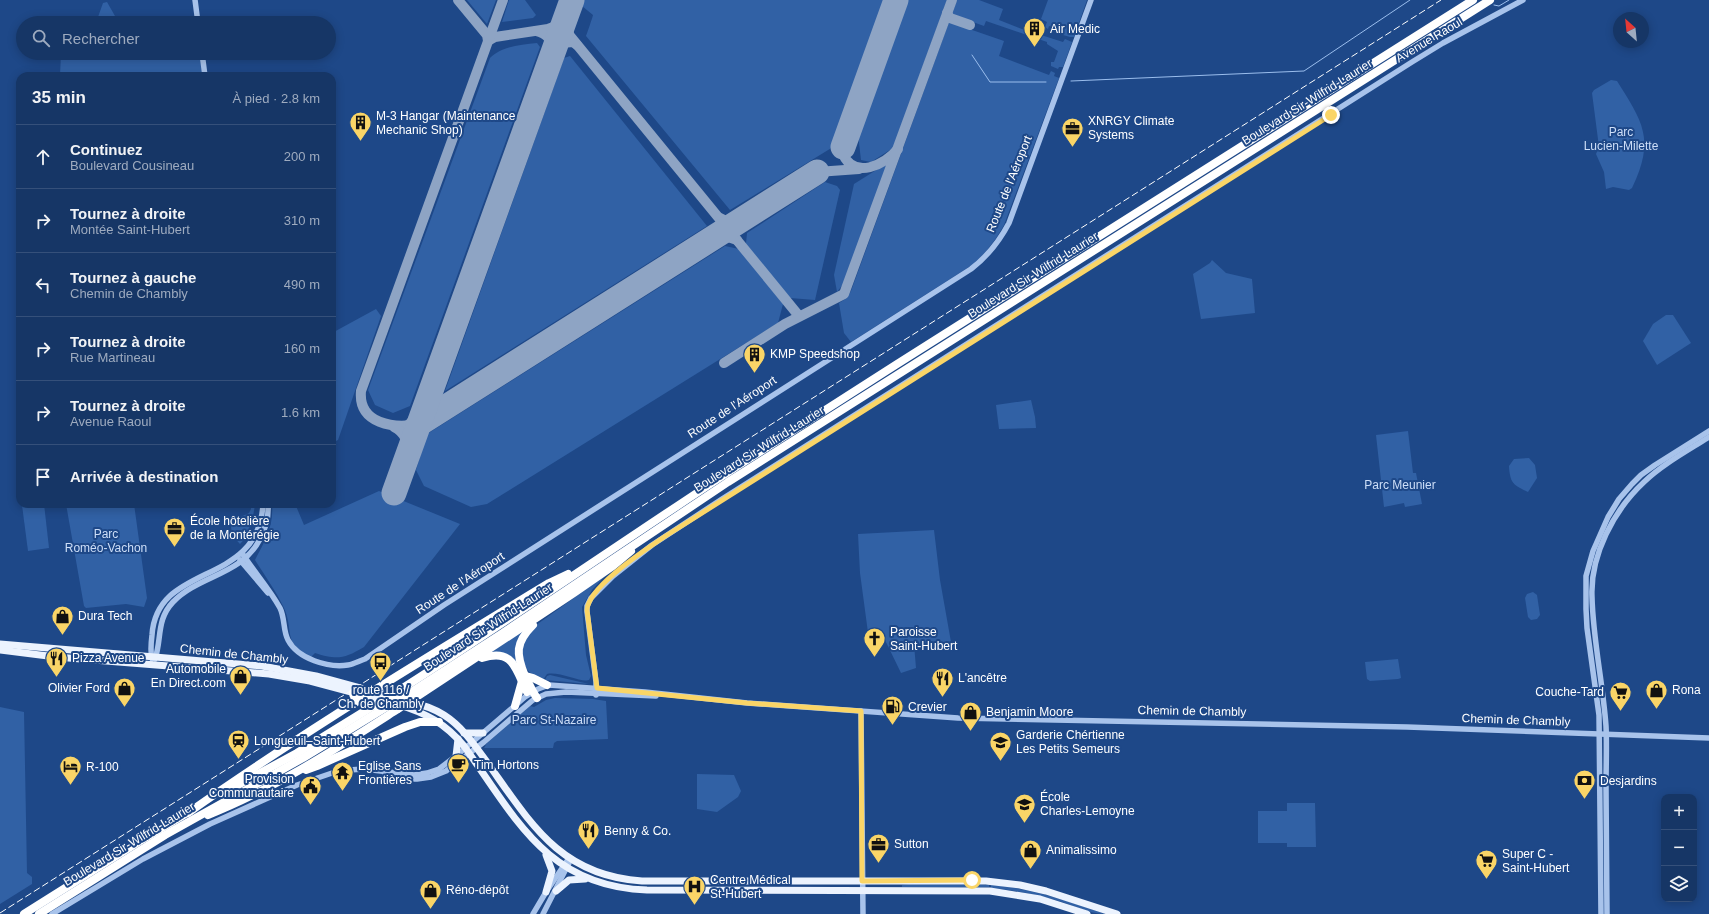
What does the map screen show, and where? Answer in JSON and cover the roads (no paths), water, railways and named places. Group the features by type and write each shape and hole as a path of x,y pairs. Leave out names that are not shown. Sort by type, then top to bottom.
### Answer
{"highway":[{"name":"Boulevard Sir-Wilfrid-Laurier","path":"24,914 188,813 293,755 395,693 806,422 1474,0"},
{"name":"Boulevard Sir-Wilfrid-Laurier","path":"39,914 178,827 303,758 405,696 663,524 1490,0"},
{"path":"178,827 236,804 292,774 398,709 477,659 613,566 663,524"},
{"path":"188,813 239,777 549,583 590,564"},
{"path":"515,706 524,679 519,658 519,647 524,635 538,617"},
{"path":"477,659 493,655 506,657 513,663 533,696"},
{"path":"524,679 533,678 547,686"},
{"path":"353,693 356,703"},
{"path":"292,774 317,766 405,727 420,722 439,722"}],"main road":[{"name":"Chemin de Chambly","path":"0,644 267,667 316,676 419,711 439,722 458,739 527,833 544,851"},
{"name":"Chemin de Chambly","path":"0,650 276,675 306,680 353,693 370,694 431,708 448,718 474,745"},
{"path":"464,733 484,733"},
{"path":"456,756 458,739"},
{"path":"474,745 536,829 553,847 569,859 601,873 637,880 972,880 1006,883 1053,892 1117,914"},
{"path":"544,851 565,867 590,879 616,887 638,890 998,891 1045,900 1088,914"},
{"path":"544,851 552,868 546,892"},
{"path":"556,891 569,880 590,879"}],"street":[{"path":"196,0 197,16"},
{"name":"Route de l'Aéroport","path":"240,555 271,593 282,613 288,640 300,653 324,663 342,665 351,664 365,659 444,605 980,262 994,248 1009,223 1091,0"},
{"name":"Avenue Raoul","path":"597,688 587,610 588,603 601,586 627,564 664,537 718,502 1425,54 1523,0"},
{"path":"203,60 204,72"},
{"path":"1601,914 1600,877 1603,734 1598,707 1586,609 1586,576 1593,551 1608,517 1620,499 1640,475 1709,431"},
{"path":"1607,914 1603,734 1591,596 1592,579 1598,554 1605,537 1619,513 1644,482 1671,461 1709,437"},
{"path":"154,657 152,628 156,615 168,597 182,586 223,566 240,555 249,545 257,531 262,516 263,508"},
{"path":"153,665 160,623 166,611 173,602 188,590 220,575 243,560 254,550 266,526 268,508"},
{"name":"Chemin de Chambly","path":"474,745 533,696 547,686 556,685 958,718 1407,727 1709,738"},
{"path":"596,695 597,688"},
{"name":"Chemin de Chambly","path":"474,745 484,733 515,706 533,696 560,692 596,695 676,696"},
{"path":"861,711 863,914"},
{"name":"Boulevard Sir-Wilfrid-Laurier","path":"364,770 400,778 422,779 446,771 474,745"},
{"name":"Boulevard Sir-Wilfrid-Laurier","path":"52,914 132,865 216,821 297,785 338,772 364,770 422,774 439,769 456,756 467,751"},
{"path":"543,914 556,891 569,859"},
{"path":"533,914 546,892 565,867"},
{"path":"1600,877 1604,891 1607,892"}],"waterway":[{"path":"1071,81 1304,71 1410,0"},
{"path":"1494,5 1499,6 1509,0"},
{"path":"972,55 990,82 1046,82"}],"railway":[{"path":"0,913 1441,0"}],"place":[{"name":"Air Medic","path":"1034,48"},
{"name":"M-3 Hangar (Maintenance Mechanic Shop)","path":"360,142"},
{"name":"XNRGY Climate Systems","path":"1072,148"},
{"name":"KMP Speedshop","path":"754,374"},
{"name":"École hôtelière de la Montérégie","path":"175,548"},
{"name":"Dura Tech","path":"62,636"},
{"name":"Paroisse Saint-Hubert","path":"874,658"},
{"name":"Pizza Avenue","path":"57,678"},
{"name":"route 116 / Ch. de Chambly","path":"381,682"},
{"name":"Automobile En Direct.com","path":"241,696"},
{"name":"L'ancêtre","path":"942,698"},
{"name":"Olivier Ford","path":"125,708"},
{"name":"Rona","path":"1656,710"},
{"name":"Couche-Tard","path":"1620,712"},
{"name":"Crevier","path":"893,726"},
{"name":"Benjamin Moore","path":"971,732"},
{"name":"Longueuil–Saint-Hubert","path":"238,760"},
{"name":"Garderie Chértienne Les Petits Semeurs","path":"1000,762"},
{"name":"Tim Hortons","path":"458,784"},
{"name":"R-100","path":"70,786"},
{"name":"Eglise Sans Frontières","path":"343,792"},
{"name":"Desjardins","path":"1585,800"},
{"name":"Provision Communautaire","path":"310,806"},
{"name":"École Charles-Lemoyne","path":"1024,824"},
{"name":"Benny & Co.","path":"589,850"},
{"name":"Sutton","path":"879,864"},
{"name":"Animalissimo","path":"1031,870"},
{"name":"Super C - Saint-Hubert","path":"1487,880"},
{"name":"Centre Médical St-Hubert","path":"695,906"},
{"name":"Réno-dépôt","path":"430,910"}],"park label":[{"name":"Parc Lucien-Milette","path":"1621,139"},
{"name":"Parc Meunier","path":"1400,485"},
{"name":"Parc Roméo-Vachon","path":"106,541"},
{"name":"Parc St-Nazaire","path":"554,720"}]}
